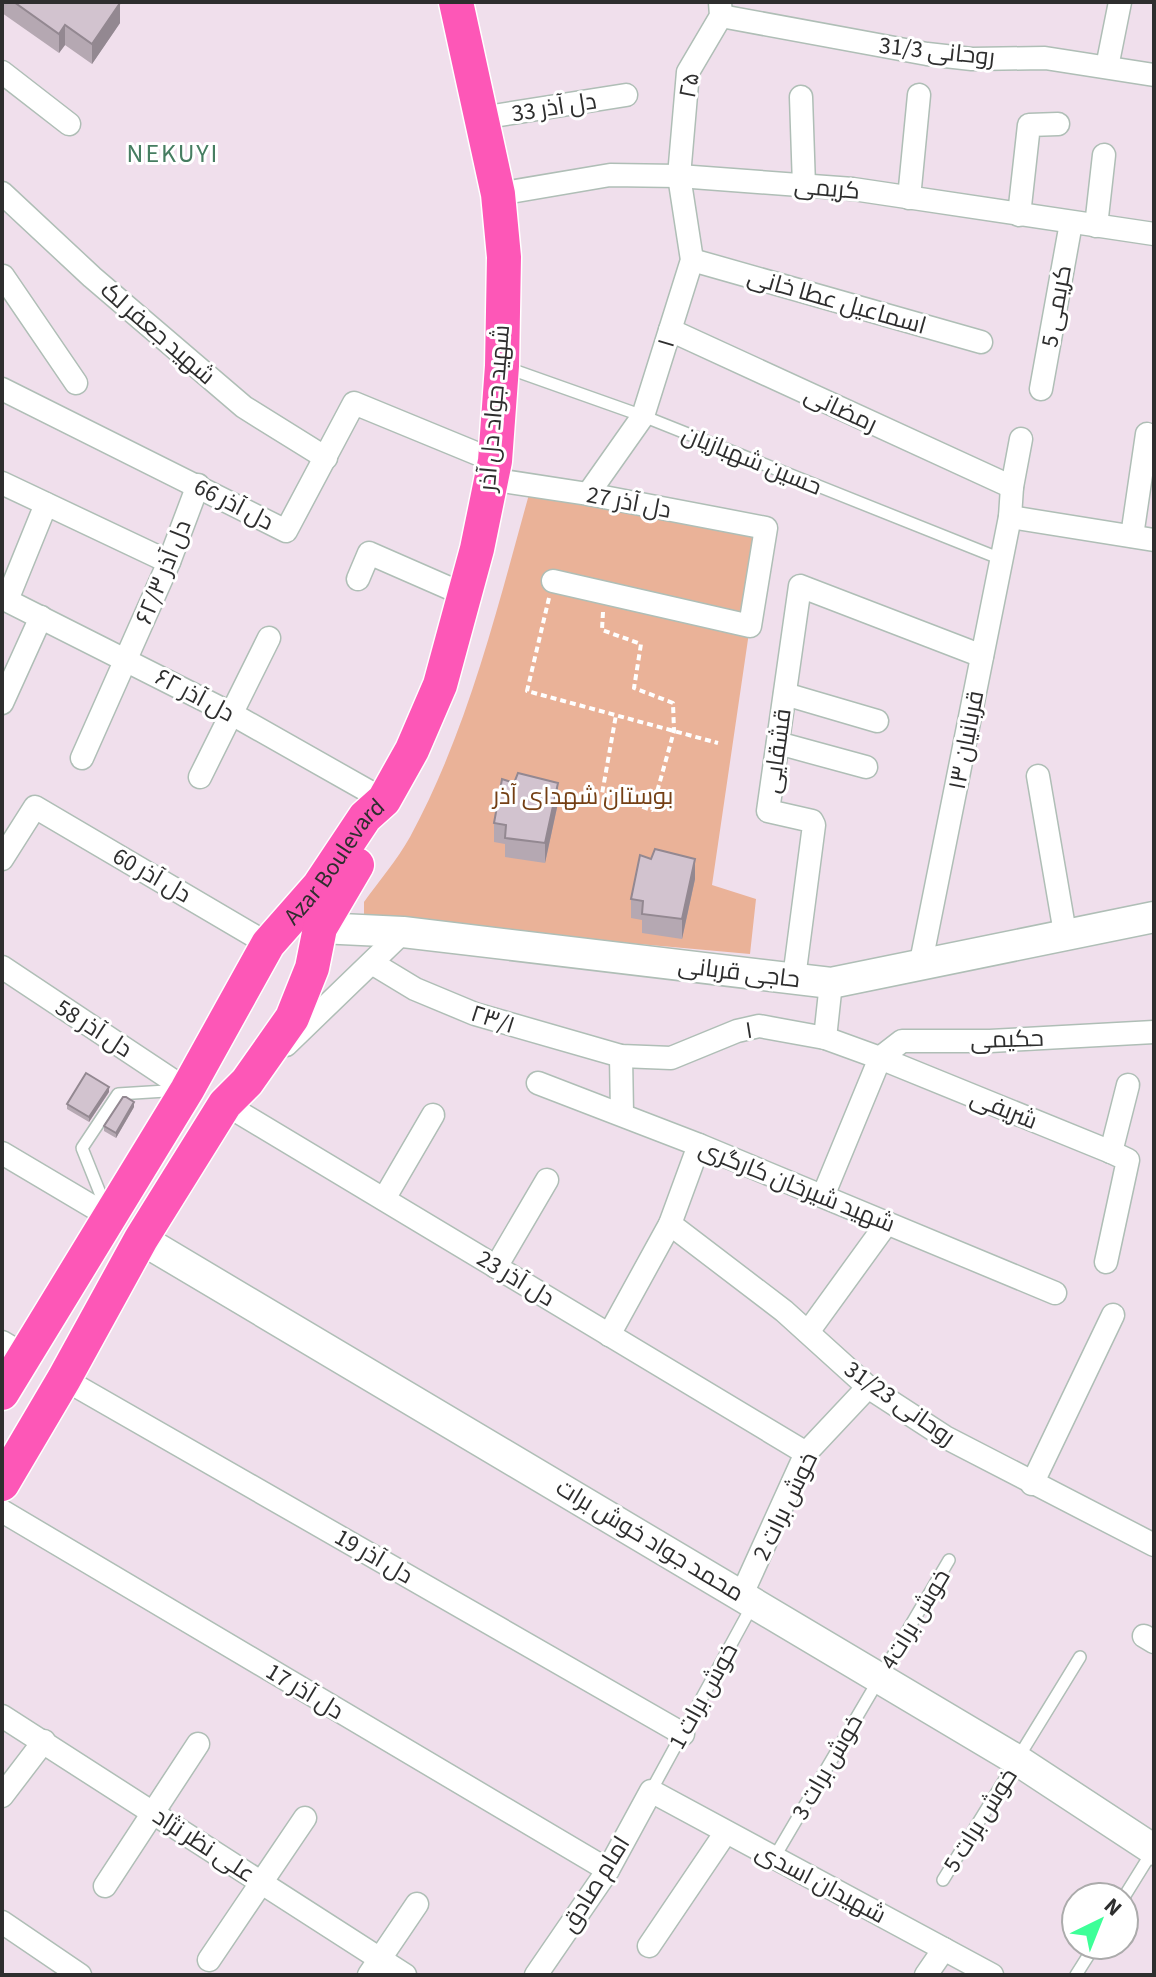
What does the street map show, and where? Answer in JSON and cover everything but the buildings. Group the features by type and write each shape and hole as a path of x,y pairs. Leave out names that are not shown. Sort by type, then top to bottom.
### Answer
{"main road":[{"name":"شهید جواد دل آذر","path":"384,800 412,750 440,685 465,595 492,470 502,366 504,257 498,194 456,2"},
{"name":"Azar Boulevard","path":"2,1484 141,1239 236,1093 292,1018 312,968 320,928 381,825 384,800"},
{"name":"Azar Boulevard","path":"2,1393 13,1349 110,1217 187,1090 268,944 319,886 365,817 384,800"},
{"path":"187,1090 231,1040 285,958 320,928"},
{"path":"258,999 267,992 278,992 287,997 293,1007 292,1018"}],"street":[{"path":"1107,67 1120,2"},
{"name":"روحانی 31/3","path":"720,9 927,54 972,59 1045,58 1154,75"},
{"name":"۲۵","path":"679,176 688,72 720,9"},
{"path":"2,72 69,124"},
{"name":"دل آذر 33","path":"481,118 626,95"},
{"path":"909,198 919,95"},
{"path":"801,97 804,186"},
{"path":"1019,215 1029,125 1058,124"},
{"path":"1096,226 1104,155"},
{"name":"کریمی","path":"498,194 610,175 679,176 853,189 1154,234"},
{"name":"۱","path":"588,494 643,416 692,260 679,176"},
{"name":"شهید جعفر لک","path":"2,193 92,277 244,407 326,458"},
{"name":"کریمی 5","path":"1041,389 1071,223"},
{"name":"اسماعیل عطا خانی","path":"692,260 981,342"},
{"path":"2,278 76,383"},
{"name":"رمضانی","path":"670,330 1012,487"},
{"name":"دل آذر 66","path":"2,389 286,531 354,403 492,470"},
{"path":"1010,517 1143,538 1147,434"},
{"name":"۱۳ قربانیان","path":"921,962 1010,517 1021,439"},
{"name":"دل آذر 27","path":"492,470 588,494 766,528 750,626 604,592"},
{"path":"2,483 169,562"},
{"name":"دل آذر ۶۲/۳","path":"82,758 169,562 198,485"},
{"path":"4,599 46,504"},
{"path":"358,579 369,553 465,595"},
{"path":"553,581 604,592"},
{"name":"قشقایی","path":"794,978 814,825 812,821 768,811 798,590 803,587 982,656"},
{"name":"دل آذر ۶۲","path":"4,599 232,714 384,800"},
{"path":"2,703 41,617"},
{"path":"200,777 269,638"},
{"path":"785,694 877,721"},
{"path":"778,743 866,767"},
{"path":"1038,776 1065,933"},
{"name":"دل آذر 60","path":"2,859 35,807 268,944"},
{"name":"حاجی قربانی","path":"320,928 403,932 831,983 921,962 1154,917"},
{"path":"236,1093 403,932"},
{"name":"۲۳/۱","path":"372,963 415,989 475,1014 621,1056"},
{"name":"دل آذر 58","path":"2,967 187,1090"},
{"path":"825,1038 831,983"},
{"name":"۱","path":"621,1056 671,1058 737,1031 759,1026 825,1038 880,1058"},
{"name":"حکیمی","path":"880,1058 902,1041 990,1041 1147,1033"},
{"path":"621,1056 622,1114"},
{"path":"823,1196 880,1058"},
{"name":"شریفی","path":"880,1058 1120,1156"},
{"name":"شهید شیرخان کارگری","path":"538,1083 699,1145 1055,1293"},
{"path":"1106,1262 1128,1085"},
{"name":"دل آذر 23","path":"236,1093 384,1199 806,1453"},
{"path":"384,1199 433,1115"},
{"path":"609,1335 670,1224 699,1145"},
{"path":"2,1153 110,1217"},
{"path":"496,1267 547,1180"},
{"path":"808,1332 887,1223"},
{"name":"روحانی 31/23","path":"670,1224 808,1332 868,1387 945,1437 1154,1545"},
{"name":"محمد جواد خوش برات","path":"141,1239 880,1677 1017,1760 1154,1849"},
{"path":"1032,1484 1113,1315"},
{"name":"دل آذر 19","path":"64,1379 683,1734"},
{"name":"خوش برات 2","path":"748,1598 806,1453 868,1387"},
{"name":"دل آذر 17","path":"2,1511 608,1870"},
{"name":"علی نظر نژاد","path":"2,1716 262,1882 374,1967 405,1975"},
{"path":"2,1796 44,1741"},
{"path":"105,1886 198,1744"},
{"name":"امام صادق","path":"536,1975 608,1870 651,1791"},
{"name":"شهیدان اسدی","path":"651,1791 992,1975"},
{"path":"209,1960 305,1818"},
{"path":"649,1946 726,1832"},
{"path":"374,1967 417,1904"},
{"path":"2,1922 80,1975"},
{"path":"926,1975 944,1949"}],"lane":[{"name":"حسین شهبازیان","path":"502,366 643,416 1001,559"},
{"path":"110,1217 82,1148 118,1094 187,1090"},
{"name":"خوش برات4","path":"880,1677 949,1560"},
{"name":"خوش برات 1","path":"651,1791 683,1734 748,1598"},
{"name":"خوش برات 5","path":"943,1880 1080,1657"},
{"name":"خوش برات 3","path":"774,1858 880,1677"},
{"path":"1134,1881 1154,1849"}],"path":[{"path":"553,581 527,691 718,743"},
{"path":"604,592 602,630 641,644 634,688 673,703 674,731 652,810 602,794 616,715"}],"green space":[{"name":"بوستان شهدای آذر","path":"533,480 763,537 712,885 756,899 750,954 371,920 364,914 364,902 410,837 450,751 495,617"}],"district":[{"name":"NEKUYI","path":"173,153"}]}
